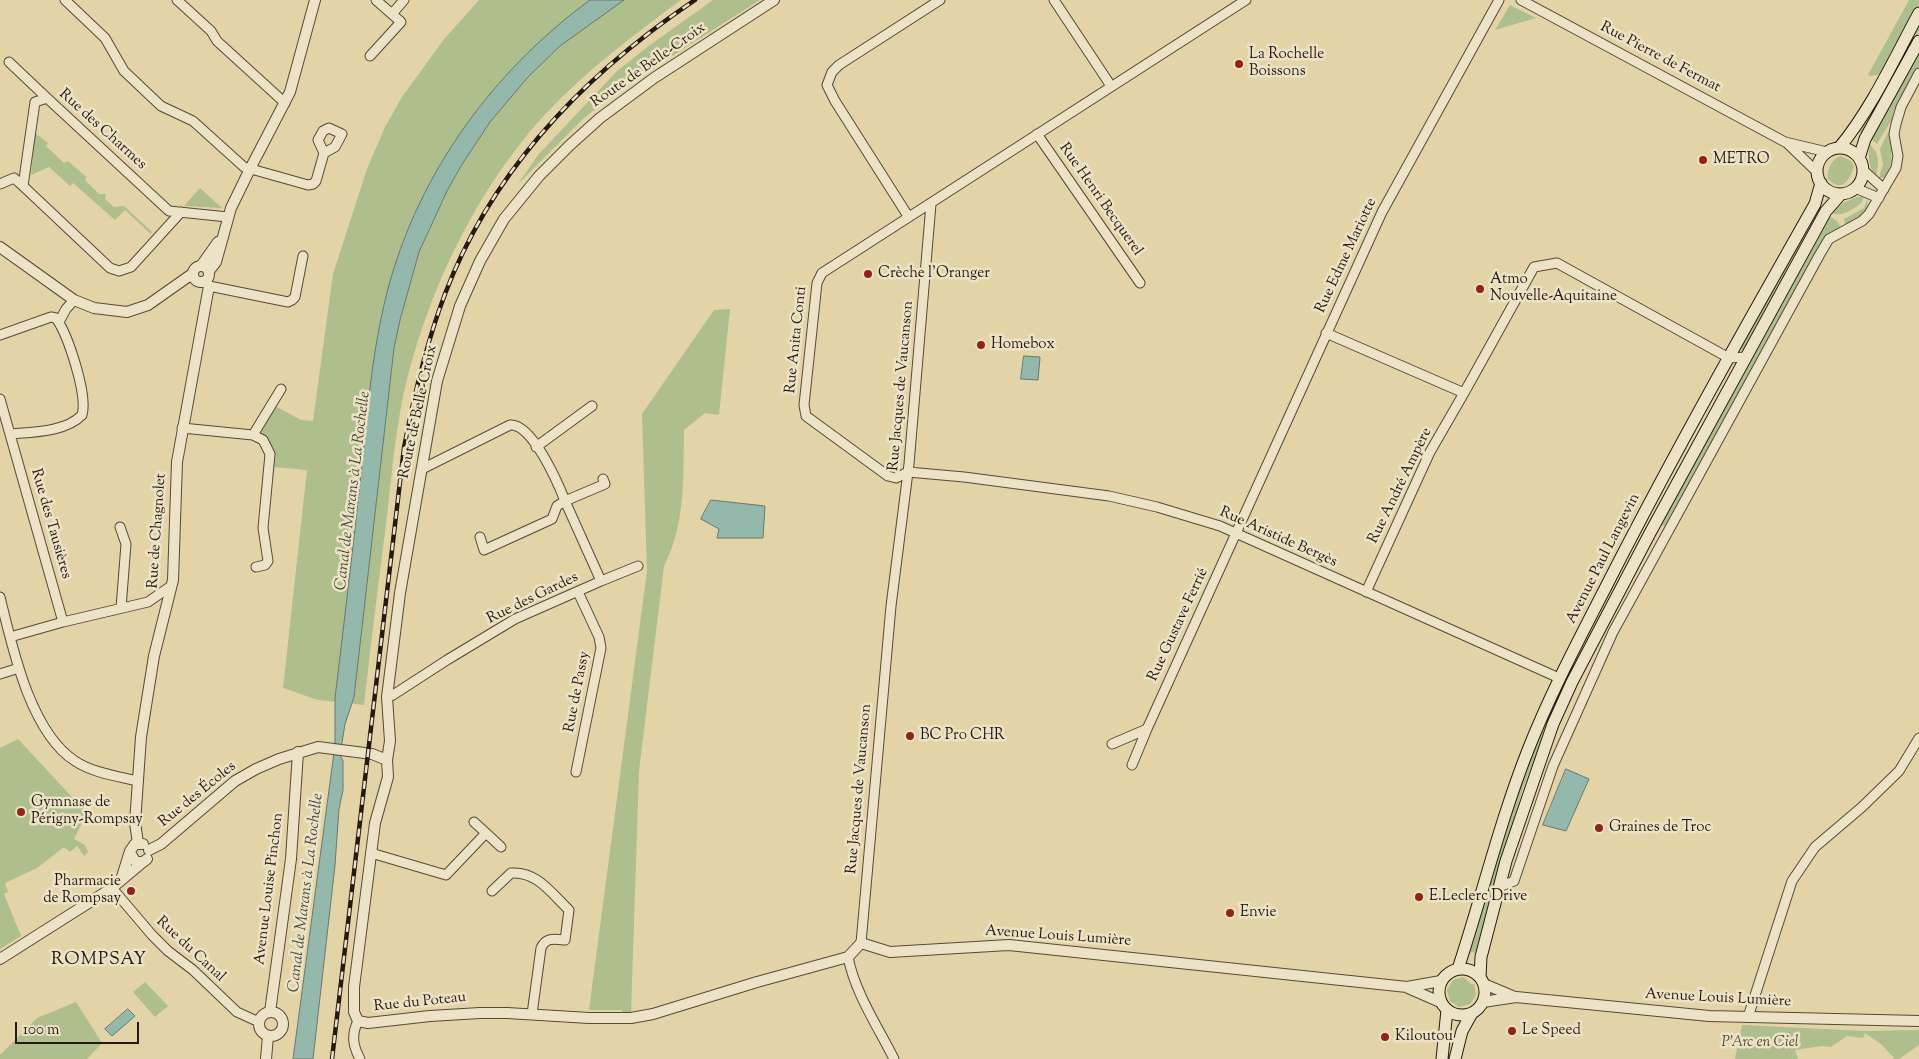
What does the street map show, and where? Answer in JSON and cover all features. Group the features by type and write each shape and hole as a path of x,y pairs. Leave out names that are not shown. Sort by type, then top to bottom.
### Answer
{"main road":[{"path":"1919,13 1877,91 1853,130 1820,161 1819,178 1826,189 1833,193 1841,194 1855,188 1860,183 1863,170 1859,158 1865,139 1919,41"},
{"path":"1833,150 1846,149 1859,158"},
{"name":"Avenue Paul Langevin","path":"1458,969 1480,902 1494,848 1522,768 1559,678 1637,525 1815,204 1819,178"},
{"name":"Avenue Paul Langevin","path":"1482,980 1480,964 1499,888 1553,724 1572,682 1650,533 1826,211 1841,194"},
{"path":"1455,1059 1462,1031 1472,1013 1483,1002 1485,996 1482,980 1470,970 1458,969 1445,975 1441,981 1438,995 1444,1006 1459,1015 1472,1013"},
{"path":"1442,1059 1444,1006"}],"street":[{"path":"66,0 106,38 124,71 161,106 193,121 244,167 308,185 316,181 324,153"},
{"path":"177,0 212,31 217,41 285,103"},
{"name":"Rue de Chagnolet","path":"138,843 135,823 141,737 154,656 171,586 175,554 177,462 205,315 206,276 211,253 223,232 250,169 290,92 315,0"},
{"path":"370,56 401,22 376,0"},
{"path":"392,14 404,0"},
{"name":"Route de Belle-Croix","path":"387,760 390,741 387,697 400,593 437,381 452,331 480,261 513,207 539,176 570,144 612,108 654,78 774,0"},
{"path":"908,216 835,101 827,85 832,72 839,65 940,0"},
{"path":"1054,0 1111,86"},
{"path":"931,204 1036,134 1246,0"},
{"name":"Rue Edme Mariotte","path":"1237,533 1382,212 1499,0"},
{"name":"Rue Pierre de Fermat","path":"1521,0 1785,142 1819,178"},
{"path":"10,62 47,98"},
{"path":"1499,888 1514,881 1553,766 1613,632 1820,254 1830,240 1862,221 1869,214 1896,168 1898,156 1894,134 1901,108 1919,73"},
{"path":"35,102 36,88"},
{"name":"Rue des Charmes","path":"24,186 35,102 47,98 169,211 228,217"},
{"name":"Rue Henri Becquerel","path":"1036,134 1140,283"},
{"name":"Rue Pierre de Fermat","path":"1785,142 1833,150"},
{"path":"1863,170 1884,189"},
{"path":"0,184 26,173"},
{"path":"14,178 114,270 125,270 131,267 181,212"},
{"path":"1855,188 1879,198"},
{"name":"Rue Anita Conti","path":"908,472 896,478 888,476 811,420 804,410 819,276 908,216 931,204"},
{"name":"Rue Jacques de Vaucanson","path":"861,943 891,606 908,472 931,204"},
{"name":"Rue de Chagnolet","path":"0,247 74,300 94,308 127,312 148,305 192,274 195,268 206,276"},
{"path":"206,276 288,302 295,297 303,256"},
{"name":"Rue André Ampère","path":"1366,592 1430,452 1534,267 1557,263 1729,358"},
{"path":"59,322 66,309 74,300"},
{"path":"0,335 51,317 66,309"},
{"path":"10,434 60,427 74,422 82,415 83,407 77,368 59,322 56,318 51,317"},
{"path":"1326,333 1464,393"},
{"path":"1729,358 1746,357"},
{"path":"253,435 281,389"},
{"name":"Rue des Tausières","path":"0,399 63,622"},
{"path":"536,447 592,406"},
{"name":"Rue des Gardes","path":"387,697 515,619 601,582 551,468 523,429 510,425 422,469"},
{"path":"182,428 253,435 263,440 268,447 270,454 263,528 268,562 256,567"},
{"name":"Rue Aristide Bergès","path":"908,472 964,477 1109,496 1157,507 1211,523 1559,678"},
{"path":"480,537 484,550 552,519 557,506 605,484 603,480"},
{"path":"1637,525 1662,541"},
{"path":"120,527 126,544 122,608"},
{"name":"Rue Gustave Ferrié","path":"1132,765 1237,533"},
{"path":"601,582 638,566"},
{"path":"10,637 63,622 148,602 171,586"},
{"name":"Rue de Passy","path":"576,772 601,648 599,637 578,592"},
{"path":"0,596 18,668 40,720 64,753 74,761 93,770 137,781"},
{"path":"148,602 167,607"},
{"path":"0,674 18,668"},
{"path":"1112,744 1147,729"},
{"path":"1748,1017 1792,881 1815,848 1862,807 1899,771 1919,738"},
{"name":"Rue des Écoles","path":"150,850 161,844 235,781 279,759 298,752 323,748 380,756 387,760"},
{"name":"Avenue Louise Pinchon","path":"270,1012 291,859 298,752"},
{"path":"279,759 296,770"},
{"name":"Rue du Poteau","path":"387,760 388,777 376,818 354,993 354,1012 358,1022 368,1023 480,1013 631,1018 653,1014 757,982 848,957"},
{"path":"474,822 501,847"},
{"path":"371,853 446,875 486,833"},
{"path":"0,958 121,881 149,857 150,850 145,844 138,843 133,846 121,881"},
{"path":"130,853 136,862 143,862"},
{"path":"492,891 511,873 526,874 534,876 569,910 565,940 551,938 545,941 541,948 532,1014"},
{"name":"Rue du Canal","path":"112,888 152,936 168,951 193,970 237,1012 259,1022"},
{"path":"861,943 848,957 850,969 894,1059"},
{"name":"Avenue Louis Lumière","path":"861,943 890,952 1008,945 1407,987 1441,981"},
{"name":"Avenue Louis Lumière","path":"1482,980 1516,997"},
{"name":"Avenue Louis Lumière","path":"1407,987 1444,1006"},
{"name":"Avenue Louis Lumière","path":"1483,1002 1516,997 1709,1016 1919,1021"},
{"path":"270,1012 281,1016 283,1024 276,1034 268,1036 262,1032 259,1022 262,1015 270,1012"},
{"path":"358,1022 353,1046 360,1059"},
{"path":"266,1059 268,1036"}],"green space":[{"path":"479,0 681,0 600,62 562,97 528,134 507,161 470,219 454,250 427,313 403,396 364,705 318,700 283,688 307,470 274,467 273,447 259,433 275,406 301,420 313,421 333,274 367,169 385,127 402,97 445,38"},
{"path":"713,0 760,0 625,86 584,118 518,184 538,155 617,71"},
{"path":"1909,0 1919,0 1919,4 1881,74 1868,75"},
{"path":"1510,5 1536,18 1495,30"},
{"path":"1919,24 1919,31 1862,134 1859,132"},
{"path":"1919,49 1919,66 1877,144 1871,139"},
{"path":"1890,128 1890,167 1883,178 1879,178 1883,164 1880,149"},
{"path":"35,133 48,143 46,146 64,163 68,161 87,177 85,180 99,194 106,194 105,199 114,207 124,206 152,232 151,234 125,210 115,220 73,183 70,186 49,167 31,175"},
{"path":"1870,145 1876,152 1878,159 1876,176 1871,169 1869,161"},
{"path":"1841,156 1851,161 1854,167 1847,181 1844,184 1838,185 1828,179 1828,172 1832,162"},
{"path":"200,188 222,208 184,206"},
{"path":"1857,197 1863,197 1862,202 1852,209 1840,214 1832,213 1843,203"},
{"path":"1867,199 1868,209 1861,217 1845,225 1844,219 1864,208"},
{"path":"1818,209 1821,210 1746,351 1738,349"},
{"path":"1829,216 1837,221 1841,228 1828,235 1667,525 1664,526 1661,524"},
{"path":"730,309 719,415 705,413 684,430 680,517 671,550 664,566 639,771 631,1013 622,1014 622,1010 589,1010 647,571 642,414 714,310"},
{"path":"1559,691 1562,693 1523,788 1476,953 1471,952 1470,955 1468,954 1495,853 1532,747"},
{"path":"18,739 85,811 85,817 74,839 85,845 88,852 84,856 77,846 70,852 64,847 37,868 5,883 8,892 4,894 21,936 0,949 0,748"},
{"path":"1463,977 1471,984 1474,984 1476,995 1470,1004 1459,1007 1450,1001 1447,990 1453,980"},
{"path":"145,982 168,1006 155,1017 133,992"},
{"path":"76,1002 102,1043 87,1059 0,1059 0,1055 37,1018"},
{"name":"P'Arc en Ciel","path":"1742,1025 1866,1031 1919,1030 1919,1045 1899,1059 1893,1059 1881,1044 1865,1033 1863,1038 1847,1036 1831,1047 1821,1046 1795,1050 1798,1059 1735,1059"}],"water":[{"path":"590,0 624,0 560,46 528,77 490,122 447,191 419,252 394,348 354,697 345,724 340,755 343,761 343,790 339,809 335,865 313,1059 293,1059 335,745 335,698 370,389 384,305 397,260 414,216 435,174 460,134 488,97 519,62 553,29"},
{"path":"1024,356 1040,357 1038,380 1021,379"},
{"path":"711,500 765,506 763,538 717,538 719,529 701,519"},
{"path":"1566,769 1589,779 1566,831 1543,825"},
{"path":"128,1009 135,1016 112,1036 105,1029"}],"railway":[{"path":"332,1059 404,448 421,370 438,313 465,248 489,205 516,165 580,92 616,59 695,0"}],"place":[{"name":"La Rochelle Boissons","path":"1239,64"},
{"name":"METRO","path":"1703,160"},
{"name":"Crèche l'Oranger","path":"868,274"},
{"name":"Atmo Nouvelle-Aquitaine","path":"1480,289"},
{"name":"Homebox","path":"981,345"},
{"name":"BC Pro CHR","path":"910,736"},
{"name":"Gymnase de Périgny-Rompsay","path":"21,812"},
{"name":"Graines de Troc","path":"1599,828"},
{"name":"Pharmacie de Rompsay","path":"131,891"},
{"name":"E.Leclerc Drive","path":"1419,897"},
{"name":"Envie","path":"1230,913"},
{"name":"Le Speed","path":"1512,1031"},
{"name":"Kiloutou","path":"1385,1037"}],"district":[{"name":"ROMPSAY","path":"99,961"}],"water label":[{"name":"Canal de Marans à La Rochelle","path":"354,491"},
{"name":"Canal de Marans à La Rochelle","path":"307,893"}]}
